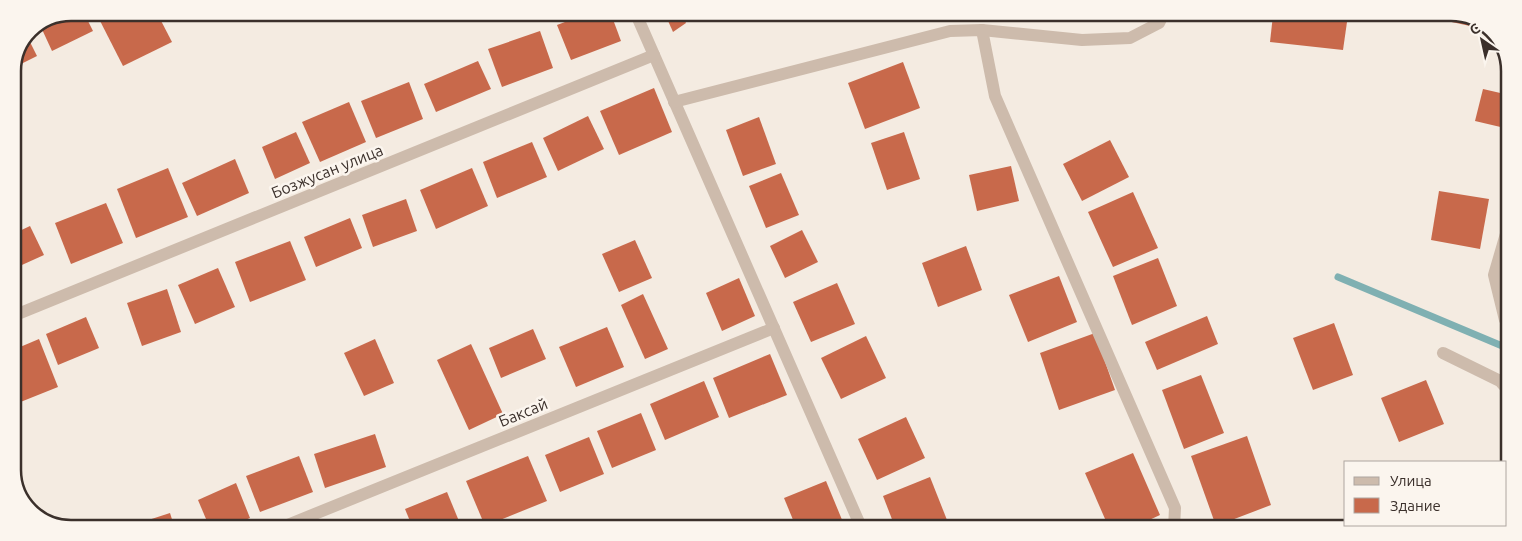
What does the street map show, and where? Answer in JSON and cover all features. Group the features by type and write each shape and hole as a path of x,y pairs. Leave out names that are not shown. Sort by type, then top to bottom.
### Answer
{"street":[{"path":"639,21 858,520"},
{"path":"674,102 950,31 982,30 1082,40 1130,38 1160,21"},
{"path":"982,30 995,96 1175,508 1174,520"},
{"name":"Бозжусан улица","path":"21,313 654,55"},
{"path":"1501,251 1494,275 1501,304"},
{"name":"Баксай","path":"300,520 774,328"},
{"path":"1443,353 1501,382"}],"building":[{"path":"88,21 93,31 52,51 43,30 61,22"},
{"path":"100,21 161,21 172,42 123,66"},
{"path":"568,21 614,21 621,41 571,60 557,25"},
{"path":"668,21 685,21 686,23 673,32"},
{"path":"1272,21 1347,21 1343,50 1270,42"},
{"path":"1447,21 1461,22 1470,26"},
{"path":"540,31 553,68 502,87 488,49"},
{"path":"30,43 37,56 22,64"},
{"path":"478,61 491,89 436,112 424,84"},
{"path":"903,62 920,108 865,129 848,83"},
{"path":"409,82 423,119 376,138 361,101"},
{"path":"654,88 672,132 619,155 600,111"},
{"path":"1483,89 1501,93 1501,127 1475,121"},
{"path":"349,102 366,142 320,162 302,122"},
{"path":"588,116 604,149 558,171 543,138"},
{"path":"759,117 776,164 743,176 726,130"},
{"path":"296,132 310,163 275,179 262,147"},
{"path":"904,132 920,179 887,190 871,143"},
{"path":"1110,140 1129,177 1082,201 1063,164"},
{"path":"532,142 547,177 497,198 483,162"},
{"path":"235,159 249,193 197,216 182,183"},
{"path":"1011,166 1019,201 977,211 969,175"},
{"path":"168,168 188,217 136,238 117,189"},
{"path":"472,168 488,206 436,229 420,190"},
{"path":"781,173 799,215 766,228 749,186"},
{"path":"1439,191 1489,199 1480,249 1431,240"},
{"path":"1133,192 1158,248 1113,267 1088,212"},
{"path":"406,199 417,231 373,247 362,215"},
{"path":"106,203 123,243 71,264 55,223"},
{"path":"350,218 362,248 316,267 304,237"},
{"path":"30,226 44,255 21,265 21,230"},
{"path":"802,230 818,262 785,278 770,246"},
{"path":"635,240 652,278 619,292 602,254"},
{"path":"290,241 306,280 250,302 235,262"},
{"path":"966,246 982,290 938,307 922,263"},
{"path":"1158,258 1177,306 1132,325 1113,276"},
{"path":"218,268 235,307 195,324 178,285"},
{"path":"1059,276 1077,322 1028,342 1009,295"},
{"path":"739,278 755,316 722,331 706,293"},
{"path":"837,283 855,324 811,342 793,302"},
{"path":"167,289 181,332 142,346 127,303"},
{"path":"643,294 668,349 645,359 621,305"},
{"path":"1207,316 1218,344 1157,370 1145,342"},
{"path":"86,317 99,348 58,365 46,334"},
{"path":"1334,323 1353,375 1313,390 1293,338"},
{"path":"607,327 624,367 576,387 559,347"},
{"path":"533,329 546,359 501,378 489,348"},
{"path":"1095,333 1115,390 1059,410 1040,353"},
{"path":"866,336 886,378 841,399 821,358"},
{"path":"39,339 58,387 21,402 21,347"},
{"path":"375,339 394,383 364,396 344,353"},
{"path":"471,344 503,414 469,430 437,360"},
{"path":"770,354 787,395 729,418 713,378"},
{"path":"1201,375 1224,433 1184,449 1162,390"},
{"path":"1426,380 1444,424 1399,442 1381,398"},
{"path":"704,381 719,417 665,440 650,404"},
{"path":"641,413 656,450 612,468 597,431"},
{"path":"906,417 925,458 877,480 858,439"},
{"path":"375,434 386,467 325,488 314,454"},
{"path":"1247,436 1271,505 1232,520 1214,520 1191,456"},
{"path":"589,437 604,474 560,492 545,455"},
{"path":"1133,453 1160,515 1149,520 1106,520 1085,473"},
{"path":"299,456 313,492 260,512 246,476"},
{"path":"528,456 547,501 500,520 482,520 466,481"},
{"path":"930,477 947,520 892,520 883,496"},
{"path":"826,481 842,520 793,520 784,498"},
{"path":"236,483 250,518 245,520 206,520 198,500"},
{"path":"447,492 459,520 410,520 405,509"},
{"path":"170,513 172,520 148,520"}],"waterway":[{"path":"1338,277 1501,345"}]}
